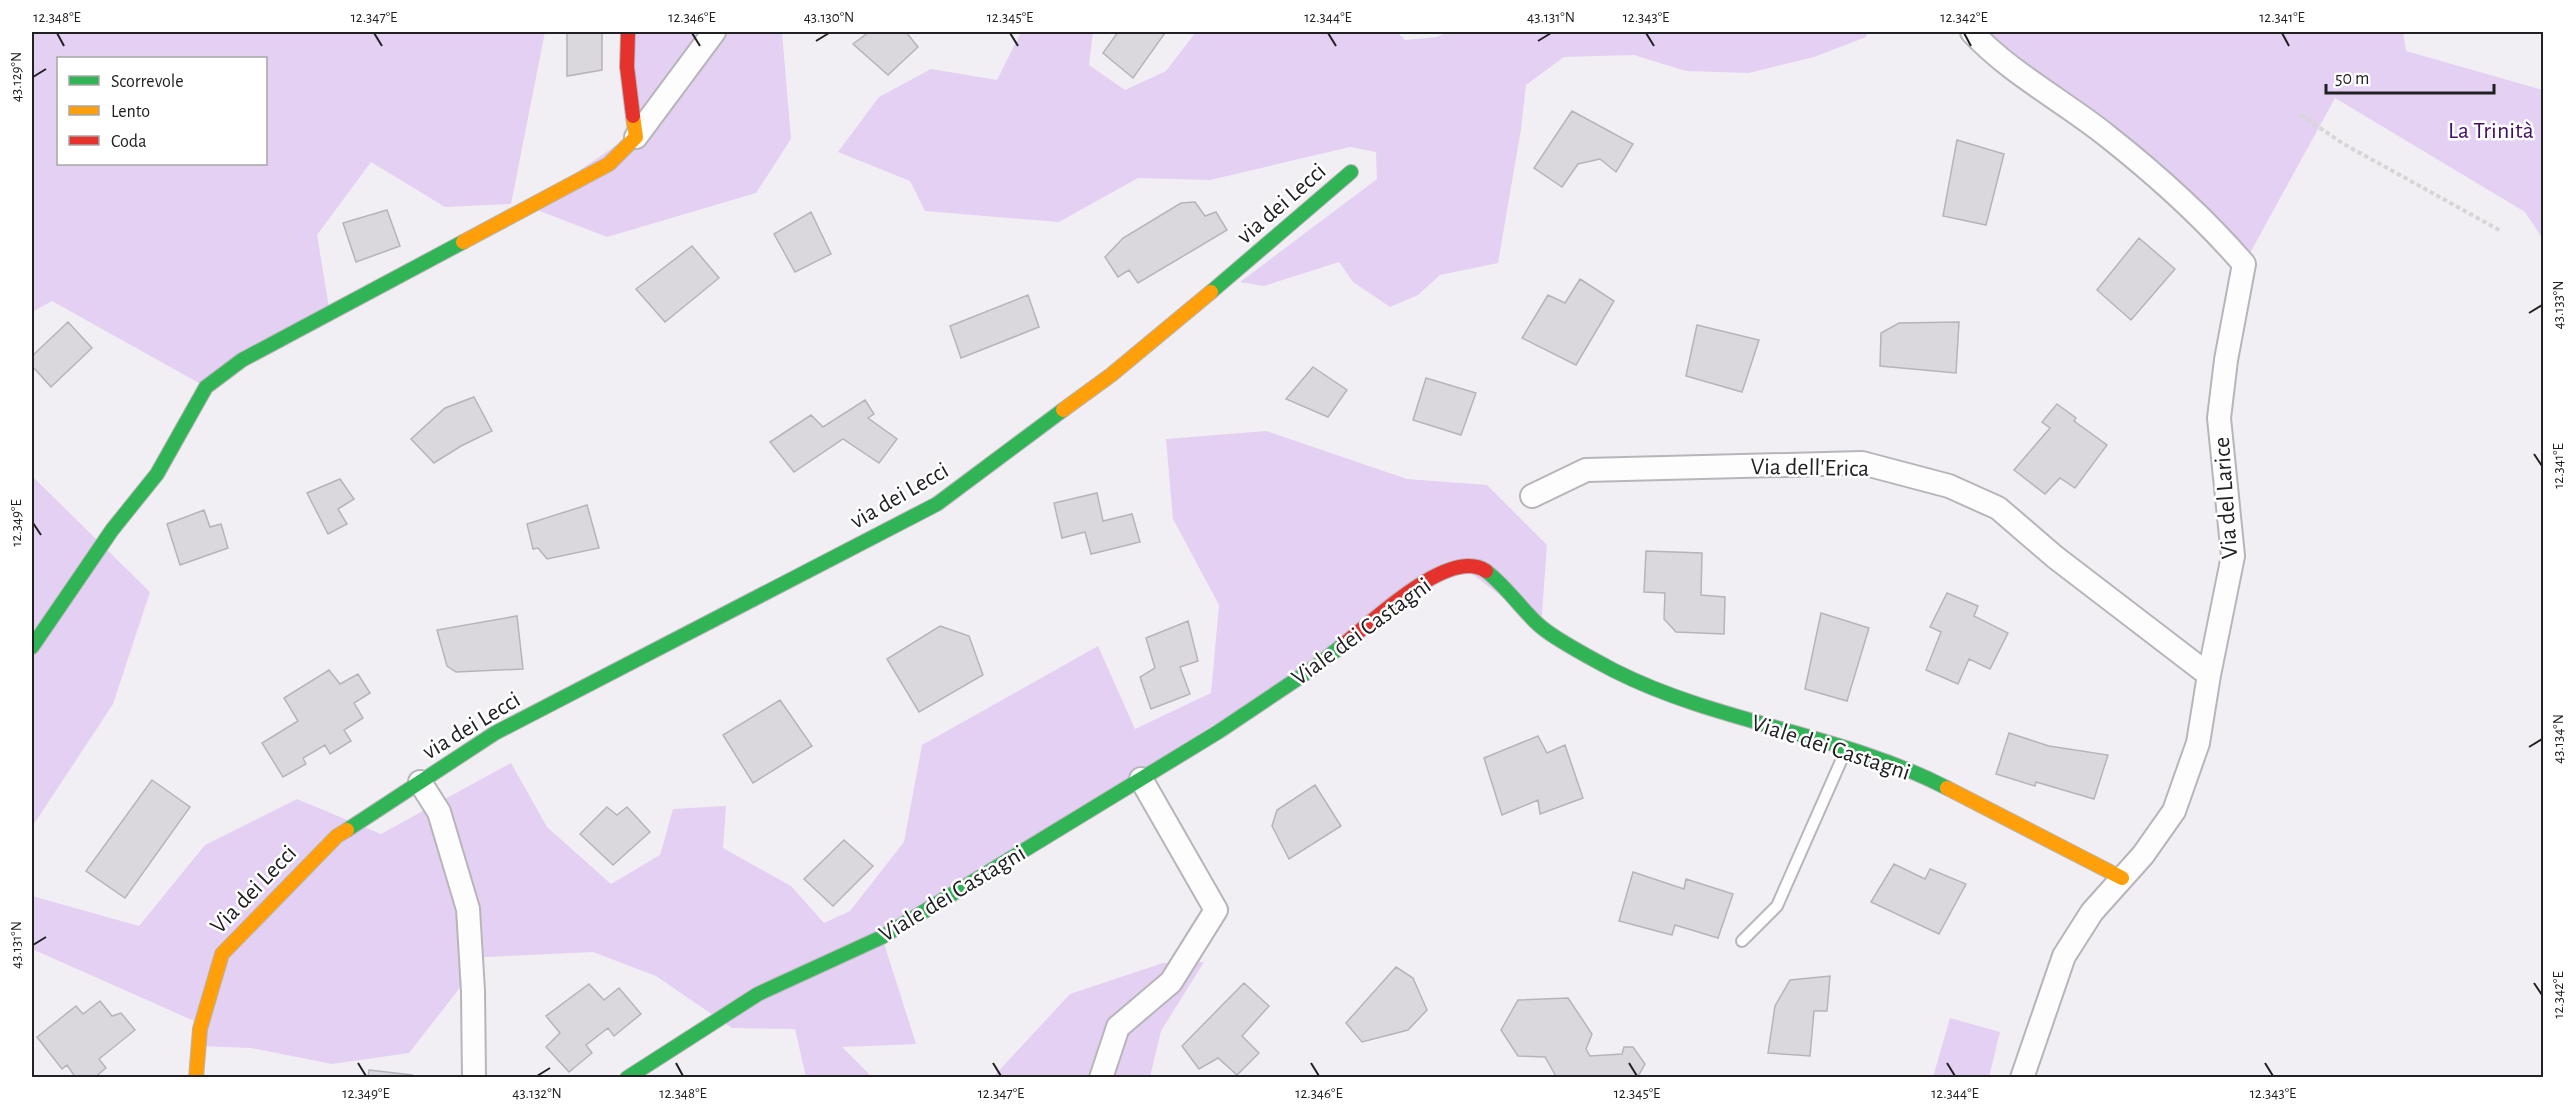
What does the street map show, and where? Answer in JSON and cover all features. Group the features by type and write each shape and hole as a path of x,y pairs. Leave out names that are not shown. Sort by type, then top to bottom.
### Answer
{"street":[{"path":"628,32 627,67 636,137"},
{"path":"32,647 112,530 157,474 206,387 242,360 609,164 636,137 714,32"},
{"name":"Via del Larice","path":"1972,32 1988,50 2106,135 2219,236 2244,264 2226,360 2219,418 2233,556 2198,742 2174,811 2143,855 2092,912 2064,956 2022,1077"},
{"name":"via dei Lecci","path":"420,782 495,733 937,504 1111,375 1270,244 1351,172"},
{"name":"Via dell'Erica","path":"1532,496 1586,470 1862,463 1873,465 1949,486 1998,508 2055,557 2209,675"},
{"name":"Viale dei Castagni","path":"627,1077 758,994 882,937 1218,732 1315,667 1428,578 1462,566 1480,568 1499,581 1540,627 1616,671 1693,704 1846,749 1926,777 2122,879"},
{"path":"1101,1077 1118,1027 1171,982 1216,910 1141,779"},
{"path":"420,782 439,812 468,909 473,991 474,1077"},
{"name":"Via dei Lecci","path":"196,1077 200,1029 222,954 337,836 420,782"}],"lane":[{"path":"1742,941 1777,906 1846,749"}],"path":[{"path":"2301,115 2342,143 2501,231"}],"green space":[{"path":"32,32 545,32 511,204 445,207 371,162 317,235 330,314 206,387 52,301 32,312"},
{"path":"628,32 782,32 791,139 756,193 607,237 527,206 643,127"},
{"path":"1021,32 1093,32 1089,65 1125,90 1166,71 1196,32 1397,32 1405,40 1437,37 1448,32 1867,32 1866,37 1814,57 1749,73 1686,71 1634,55 1564,57 1526,85 1521,129 1498,263 1440,275 1418,295 1390,307 1353,282 1339,262 1264,286 1240,282 1377,179 1376,152 1350,147 1210,180 1138,178 1059,222 925,211 910,181 838,152 879,97 931,69 997,80"},
{"name":"La Trinità","path":"1973,32 2403,32 2406,51 2543,90 2543,239 2525,212 2335,98 2244,264"},
{"path":"1266,431 1407,479 1487,485 1547,545 1541,627 1462,566 882,937 916,1044 842,1047 872,1077 806,1077 795,1029 732,1028 656,976 593,952 484,957 409,1053 332,1064 251,1048 199,1046 201,1024 32,949 32,896 139,926 205,845 297,799 381,834 511,763 547,827 611,884 660,855 673,809 726,806 723,848 791,886 824,923 850,911 904,842 922,745 1098,646 1135,729 1211,693 1219,605 1173,519 1166,439"},
{"path":"32,476 150,592 113,704 32,827"},
{"path":"1204,962 1161,1031 1150,1077 992,1078 1070,994 1163,963"},
{"path":"1950,1018 2000,1032 1989,1077 1933,1077"}],"building":[{"path":"567,32 602,32 602,70 567,76"},
{"path":"869,32 906,32 918,47 888,75 853,44"},
{"path":"1118,32 1165,33 1133,78 1103,53"},
{"path":"1572,111 1633,144 1616,172 1600,159 1578,164 1562,187 1534,168"},
{"path":"1957,140 2004,154 1986,225 1943,216"},
{"path":"1195,202 1205,216 1216,212 1227,230 1138,283 1129,270 1118,277 1105,257 1123,238 1181,203"},
{"path":"387,210 400,246 356,262 343,223"},
{"path":"811,212 831,254 795,272 774,234"},
{"path":"2139,238 2175,269 2131,320 2097,290"},
{"path":"692,246 719,278 665,322 636,289"},
{"path":"1580,279 1614,301 1576,365 1522,338 1548,295 1565,303"},
{"path":"1028,295 1039,327 961,358 950,326"},
{"path":"68,322 92,348 51,387 32,366 32,356"},
{"path":"1959,322 1956,373 1880,366 1881,333 1899,323"},
{"path":"1697,325 1759,340 1742,392 1686,376"},
{"path":"1313,367 1347,390 1328,417 1286,399"},
{"path":"1426,378 1476,393 1461,435 1413,420"},
{"path":"474,397 492,431 461,446 434,463 411,439 445,408"},
{"path":"865,400 874,414 868,418 897,439 879,463 843,439 794,472 770,442 811,415 823,427"},
{"path":"2057,404 2076,418 2074,421 2107,445 2075,488 2060,478 2045,494 2014,470 2050,428 2042,422"},
{"path":"340,479 354,499 338,509 347,524 328,534 307,493"},
{"path":"1097,493 1103,521 1132,514 1140,542 1091,554 1085,532 1062,538 1054,503"},
{"path":"587,505 599,548 547,559 538,548 533,549 527,524"},
{"path":"204,510 210,527 221,524 228,548 180,565 167,524"},
{"path":"1646,551 1702,553 1701,595 1725,597 1724,634 1676,632 1664,619 1665,593 1644,592"},
{"path":"1947,593 1978,606 1974,616 2008,633 1990,669 1969,659 1958,684 1926,670 1941,632 1930,627"},
{"path":"1821,613 1869,628 1847,701 1805,689"},
{"path":"517,616 523,669 456,672 447,666 437,630"},
{"path":"1188,621 1198,661 1180,667 1190,694 1151,709 1140,677 1155,668 1146,638"},
{"path":"940,626 969,636 983,675 919,712 887,659"},
{"path":"329,670 340,684 358,674 370,693 354,703 363,718 344,730 351,741 330,754 325,745 303,758 306,764 283,777 262,743 298,721 284,698"},
{"path":"780,700 812,746 753,783 723,735"},
{"path":"2009,733 2049,746 2108,755 2094,799 2036,782 2035,786 1996,774"},
{"path":"1538,736 1547,753 1565,745 1583,798 1540,814 1538,800 1502,815 1484,758"},
{"path":"152,780 190,807 125,898 86,871"},
{"path":"1315,785 1341,826 1289,859 1272,826 1277,810"},
{"path":"607,807 617,815 627,807 650,832 613,865 580,834"},
{"path":"844,840 873,866 833,906 804,879"},
{"path":"1894,864 1925,879 1930,869 1966,884 1939,934 1871,902"},
{"path":"1633,872 1684,889 1686,879 1733,894 1718,938 1675,925 1672,935 1619,921"},
{"path":"1396,967 1413,978 1427,1010 1408,1030 1362,1042 1346,1023"},
{"path":"1830,976 1827,1011 1814,1011 1810,1056 1768,1053 1775,1006 1790,980"},
{"path":"1244,983 1269,1006 1242,1036 1259,1053 1237,1075 1218,1058 1199,1069 1182,1046"},
{"path":"589,984 604,1000 619,988 641,1014 614,1036 608,1028 586,1045 592,1053 569,1072 546,1047 560,1033 546,1016"},
{"path":"1568,998 1592,1034 1586,1049 1590,1056 1622,1054 1624,1047 1633,1047 1645,1064 1637,1078 1557,1078 1545,1057 1518,1056 1501,1030 1518,1000"},
{"path":"100,1001 112,1016 121,1013 135,1030 99,1059 106,1068 94,1078 76,1078 67,1065 62,1069 37,1037 76,1006 83,1014"},
{"path":"369,1070 412,1075 412,1078 368,1078"}],"traffic: fast":[{"path":"1211,292 1351,172"},
{"path":"32,647 112,530 157,474 206,387 242,360 463,242"},
{"path":"347,830 495,733 937,504 1063,410"},
{"path":"1486,571 1547,632 1615,671 1697,704 1866,754 1947,788"},
{"path":"627,1078 758,994 882,937 1218,732 1315,667 1344,644"}],"traffic: slow":[{"path":"463,242 609,164 636,137 633,116"},
{"path":"1063,410 1111,375 1211,292"},
{"path":"1947,788 2122,878"},
{"path":"196,1078 200,1029 222,954 337,836 347,830"}],"traffic: jam":[{"path":"628,32 627,67 633,116"},
{"path":"1344,644 1392,605 1433,577 1453,569 1471,566 1486,571"}]}
